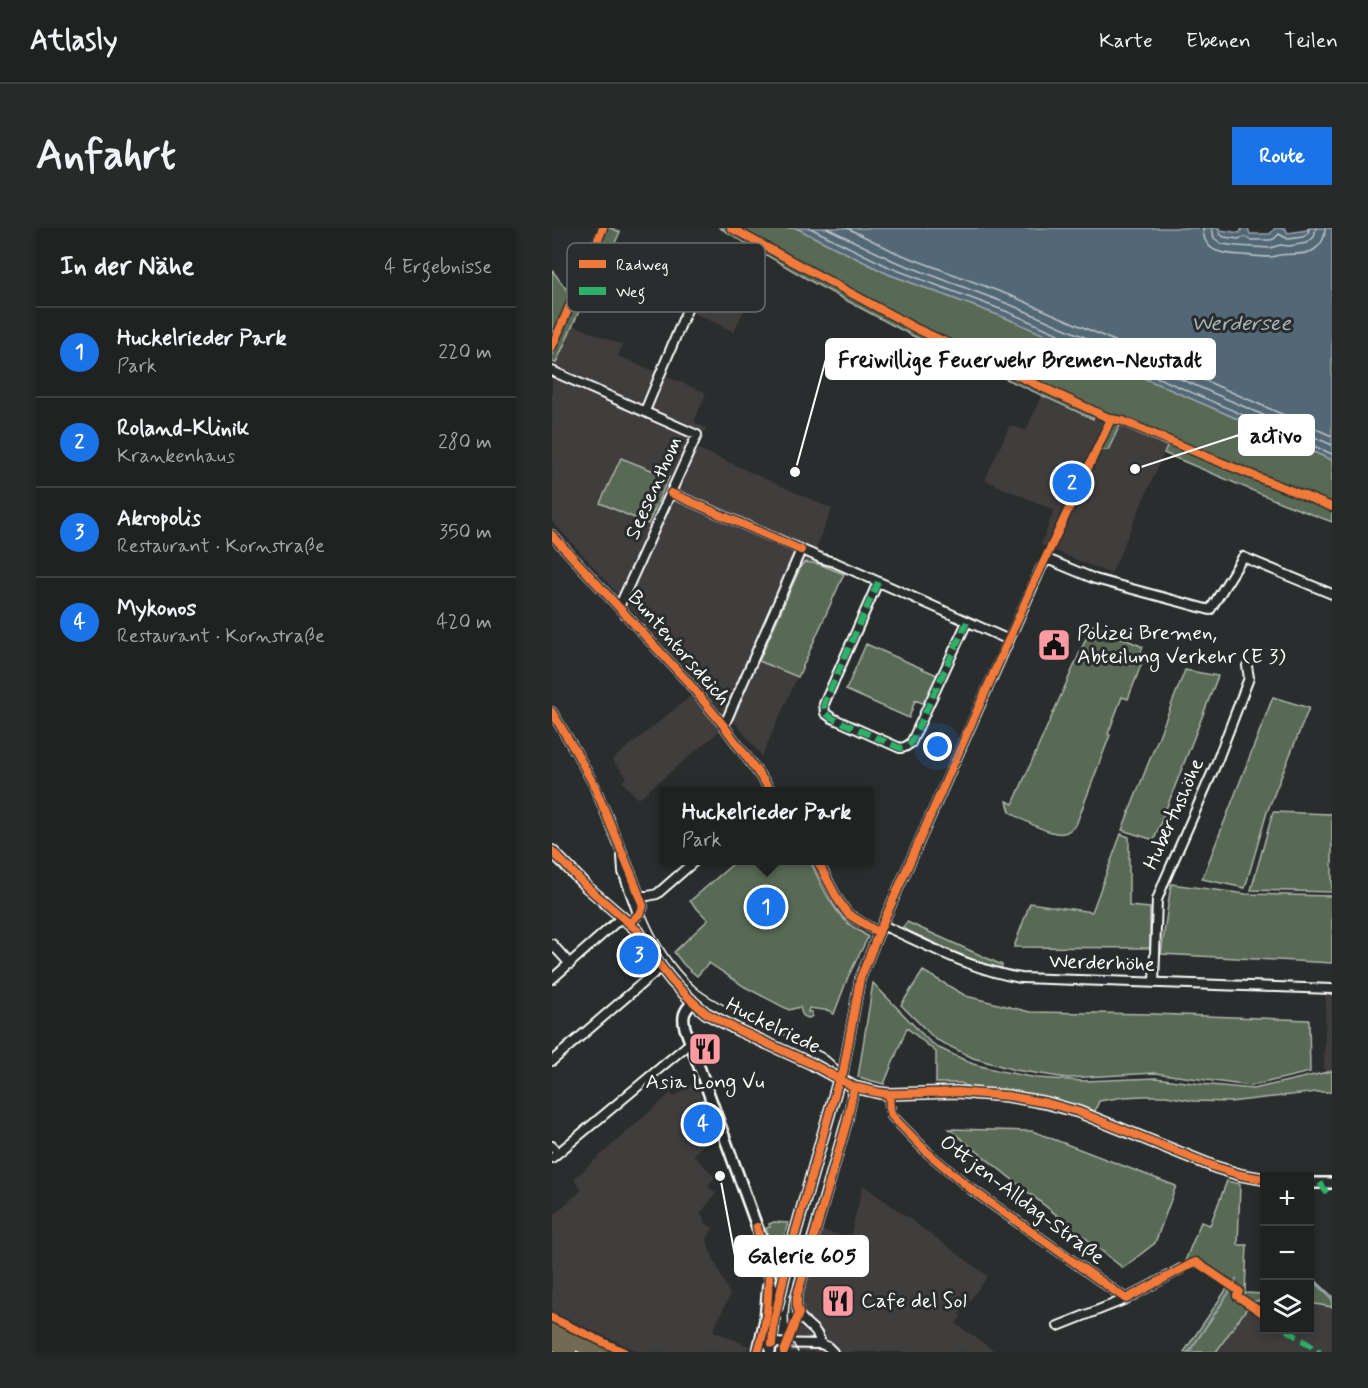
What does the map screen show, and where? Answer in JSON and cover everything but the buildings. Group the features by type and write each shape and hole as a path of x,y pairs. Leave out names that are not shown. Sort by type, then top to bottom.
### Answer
{"main road":[{"path":"552,1323 615,1352"},
{"path":"552,1333 594,1352"},
{"path":"552,1344 570,1352"}],"street":[{"path":"552,371 645,411 686,312"},
{"name":"Seesenthom","path":"619,607 697,435 645,411"},
{"path":"671,493 1009,640"},
{"name":"Buntentorsdeich","path":"552,535 687,681 724,726 768,787"},
{"path":"724,726 801,550"},
{"path":"771,1348 774,1321 789,1255 839,1079 843,1073 860,979 882,925 1047,559 1095,579 1210,610 1243,557 1332,594"},
{"path":"878,582 824,704 825,713 832,718 900,748 911,743 967,622"},
{"name":"Hubertushöhe","path":"1154,982 1157,900 1216,764 1249,678 1247,666"},
{"path":"552,712 589,774 601,799 643,906 641,912 626,920 552,979"},
{"name":"Huckelriede","path":"552,851 587,887 626,920 647,943 661,967 706,1013 854,1087 880,1094 957,1092 1047,1102 1079,1112 1215,1167 1260,1178"},
{"path":"622,852 623,872 638,911 637,915"},
{"path":"639,896 657,894 691,865"},
{"path":"819,865 848,914 879,933"},
{"name":"Werderhöhe","path":"882,925 960,960 1002,975 1031,979 1332,989"},
{"path":"552,944 570,964"},
{"path":"552,1061 661,967"},
{"path":"693,1002 684,1014 685,1028 757,1227 773,1291 774,1321"},
{"path":"552,1146 555,1156 690,1043"},
{"path":"821,1344 818,1335 800,1316 797,1296 847,1122 854,1087"},
{"name":"Ottjen-Alldag-Straße","path":"888,1094 892,1116 927,1154 971,1189 1126,1299"},
{"path":"1314,1183 1332,1184"},
{"path":"789,1255 782,1267 769,1277 766,1312 759,1347 821,1344 832,1352"},
{"path":"1058,1326 1126,1299 1181,1269"}],"shaded area":[{"path":"692,312 743,312 734,332"},
{"path":"573,325 622,345 618,356 706,393 694,422 706,428 697,448 832,509 816,548 848,563 762,756 732,719 721,710 552,521 552,372"},
{"path":"1041,396 1092,419 1095,414 1167,446 1111,574 1041,545 1054,510 985,480 1010,425 1026,431"},
{"path":"692,695 722,729 638,799 622,781 627,777 612,760"},
{"path":"1326,994 1332,994 1332,1071 1324,1072"},
{"path":"695,1081 714,1134 693,1155 715,1177 708,1186 716,1193 701,1213 706,1224 713,1228 707,1239 709,1249 730,1295 713,1331 749,1346 747,1352 639,1352 552,1312 552,1216 582,1190 574,1179 671,1093 674,1097"},
{"path":"863,1185 988,1276 959,1315 961,1317 956,1324 996,1352 778,1352 801,1296 821,1230 850,1238"},
{"path":"1252,1301 1260,1301 1260,1334 1314,1334 1314,1304 1332,1307 1332,1352 1216,1352"}],"green space":[{"path":"598,228 611,228 620,232 615,243 591,243"},
{"path":"720,228 796,228 888,274 1006,318 1332,460 1332,522 1164,453 1167,446 1120,425 1108,450 1099,450 1112,421 1095,414 1093,419 911,335 765,254 765,243 746,243"},
{"path":"552,270 567,290 567,312 579,312 556,363 552,362"},
{"path":"621,458 669,477 648,524 600,503"},
{"path":"805,562 819,564 844,574 798,677 759,661 801,566"},
{"path":"1092,625 1143,647 1138,658 1143,660 1128,699 1122,697 1076,825 1066,832 1052,832 1010,812 1007,801 1013,804"},
{"path":"866,644 937,675 925,704 915,700 909,718 846,690"},
{"path":"1185,670 1218,676 1154,840 1122,830"},
{"path":"1273,697 1309,708 1267,812 1245,888 1202,879"},
{"path":"1273,812 1332,814 1332,892 1251,890"},
{"path":"1121,834 1129,837 1129,906 1150,908 1150,948 1014,947 1030,903 1092,912"},
{"path":"732,865 812,865 826,894 842,917 868,937 848,977 834,1014 831,1011 809,1008 808,1012 812,1012 812,1016 809,1018 802,1014 800,1007 789,1010 745,987 709,963 697,976 674,952 708,920 690,901"},
{"path":"1171,884 1246,894 1332,896 1332,963 1161,954"},
{"path":"907,922 1002,965 1001,971 963,957 902,928"},
{"path":"923,971 966,996 1030,1012 1309,1020 1310,1072 1250,1086 1155,1073 1067,1078 1015,1070 973,1058 935,1039 901,1005"},
{"path":"873,983 928,1040 939,1048 973,1064 1000,1071 1037,1078 1085,1081 1156,1078 1253,1089 1332,1071 1332,1092 1230,1102 1194,1101 1166,1096 1124,1097 1099,1101 1095,1111 1032,1095 968,1087 961,1083 936,1083 936,1052 907,1028 884,1084 858,1077"},
{"path":"949,1129 1032,1131 1176,1186 1155,1243 1123,1268"},
{"path":"1227,1181 1240,1184 1238,1245 1247,1245 1245,1293 1260,1294 1260,1301 1252,1301 1216,1352 1184,1352 1228,1287 1202,1269 1193,1267 1185,1261 1201,1222 1210,1225"},
{"path":"774,1222 788,1223 777,1256 774,1255 766,1228"},
{"path":"1314,1279 1332,1296 1332,1307 1314,1304"}],"water":[{"name":"Werdersee","path":"796,228 1218,228 1240,233 1242,228 1248,228 1250,234 1270,234 1275,228 1285,228 1288,233 1308,228 1332,228 1332,460 1006,318 888,274"}],"waterway":[{"path":"1189,1352 1236,1279"},
{"path":"1313,1280 1332,1299"}],"tram line":[{"path":"552,709 602,799 653,930 680,971 698,989 718,1002 823,1053 843,1074 847,1095 846,1103 790,1297 789,1326 798,1352"}],"marked path":[{"path":"878,582 824,704 825,713 832,718 900,748 911,743 967,622"},
{"path":"1320,1183 1327,1193 1332,1193"},
{"path":"1293,1334 1320,1352"}],"cycle path":[{"path":"597,243 603,228"},
{"path":"731,228 759,243"},
{"path":"765,246 917,329 1102,415 1123,421 1332,507"},
{"path":"552,347 567,312"},
{"path":"772,1344 774,1321 789,1255 839,1079 843,1073 860,979 1031,589 1111,419"},
{"path":"671,493 801,550"},
{"path":"552,535 687,681 724,726 768,787"},
{"path":"552,712 594,785 632,876 643,906 641,912 630,923"},
{"path":"552,851 587,887 638,931 672,981 706,1013 854,1087 889,1094 957,1092 1008,1096 1047,1103 1079,1112 1215,1167 1260,1178"},
{"path":"820,865 848,914 879,933"},
{"path":"784,1352 799,1313 797,1296 847,1122 854,1087"},
{"path":"889,1094 892,1116 928,1153 971,1189 1126,1299 1196,1262 1239,1291 1237,1296 1260,1311"},
{"path":"757,1227 769,1277 767,1312 758,1352"},
{"path":"552,1318 624,1352"}],"place":[{"name":"activo","path":"1135,469"},
{"name":"Freiwillige Feuerwehr Bremen-Neustadt","path":"795,472"},
{"name":"Roland-Klinik","path":"1072,483"},
{"name":"Polizei Bremen, Abteilung Verkehr (E 3)","path":"1054,645"},
{"name":"Huckelrieder Park","path":"766,907"},
{"name":"Akropolis","path":"639,955"},
{"name":"Asia Long Vu","path":"705,1049"},
{"name":"Mykonos","path":"703,1124"},
{"name":"Galerie 605","path":"720,1176"},
{"name":"Cafe del Sol","path":"838,1301"}]}
